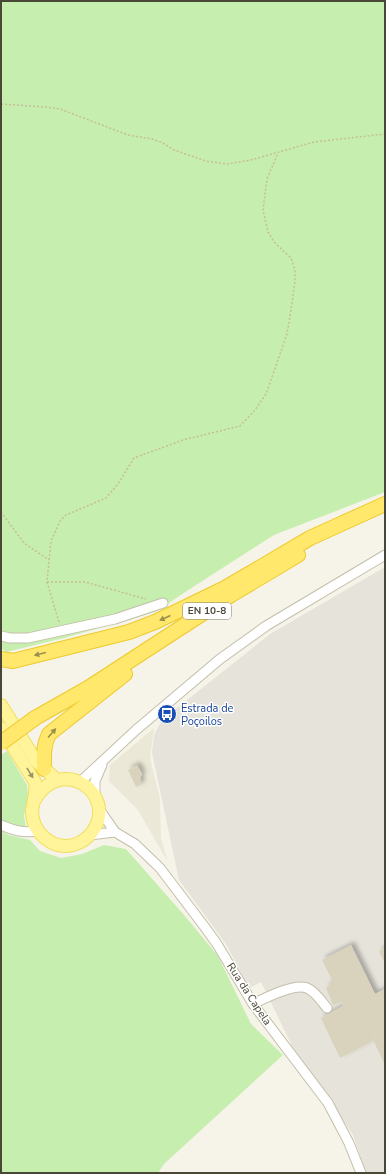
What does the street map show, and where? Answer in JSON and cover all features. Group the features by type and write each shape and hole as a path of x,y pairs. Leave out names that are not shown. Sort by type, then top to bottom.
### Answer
{"highway":[{"name":"EN 10-8","path":"1,743 90,678 228,592 310,538 385,504"},
{"name":"EN 10-8","path":"228,592 308,549 385,514"},
{"path":"1,659 13,661 129,632 228,592"},
{"path":"44,769 45,742 49,734 55,728 228,592"}],"main road":[{"path":"1,705 36,761 57,780"},
{"path":"1,728 32,776 36,788 32,811 33,822 38,831 53,844 63,846 78,843 90,835 95,827 99,809 95,796 80,782 72,780 57,780 47,785 39,792 34,801"}],"street":[{"path":"80,782 93,771 104,758 220,659 266,626 385,555"},
{"path":"1,636 19,639 115,620 163,603"},
{"path":"95,796 96,781 104,758"},
{"name":"Rua da Capela","path":"99,809 115,832 135,844 160,868 217,944 252,1004 328,1103 349,1143 361,1173"},
{"path":"1,825 17,831 38,831"},
{"path":"90,835 115,832"},
{"path":"252,1004 295,987 301,987 307,988 316,995 327,1008"}],"path":[{"path":"1,104 45,107 60,110 128,135 163,142 174,150 206,161 227,164 251,160 314,142 385,134"},
{"path":"61,630 47,582 51,541 60,521 66,515 106,498 118,484 134,458 183,440 240,426 255,410 266,394 287,334 295,280 295,270 291,258 275,242 268,232 263,210 266,179 278,153"},
{"path":"1,512 24,543 49,560"},
{"path":"47,582 85,582 163,603"}],"shaded area":[{"path":"385,567 385,1173 366,1173 353,1135 292,1046 261,982 249,988 226,944 179,880 152,753 154,735 162,720 270,634"},
{"path":"154,728 150,758 160,799 161,839 168,862 138,810 109,781 110,765"}],"green space":[{"path":"1,1 385,1 385,492 274,535 155,612 64,638 6,652 1,648"},
{"path":"7,751 27,785 28,796 24,816 26,828 11,825 1,820 1,755"},
{"path":"1,831 9,835 30,840 40,851 61,858 82,854 104,845 126,849 218,956 251,1024 283,1055 164,1164 158,1173 1,1173"}],"building":[{"path":"137,765 142,774 140,778 141,785 136,787 128,770"},
{"path":"351,945 375,994 385,989 385,1065 365,1023 373,1041 340,1058 321,1018 343,1006 341,1002 333,1005 326,988 333,982 322,960"},
{"path":"385,948 385,964 379,951"}],"place":[{"name":"Estrada de Poçoilos","path":"167,714"}]}
